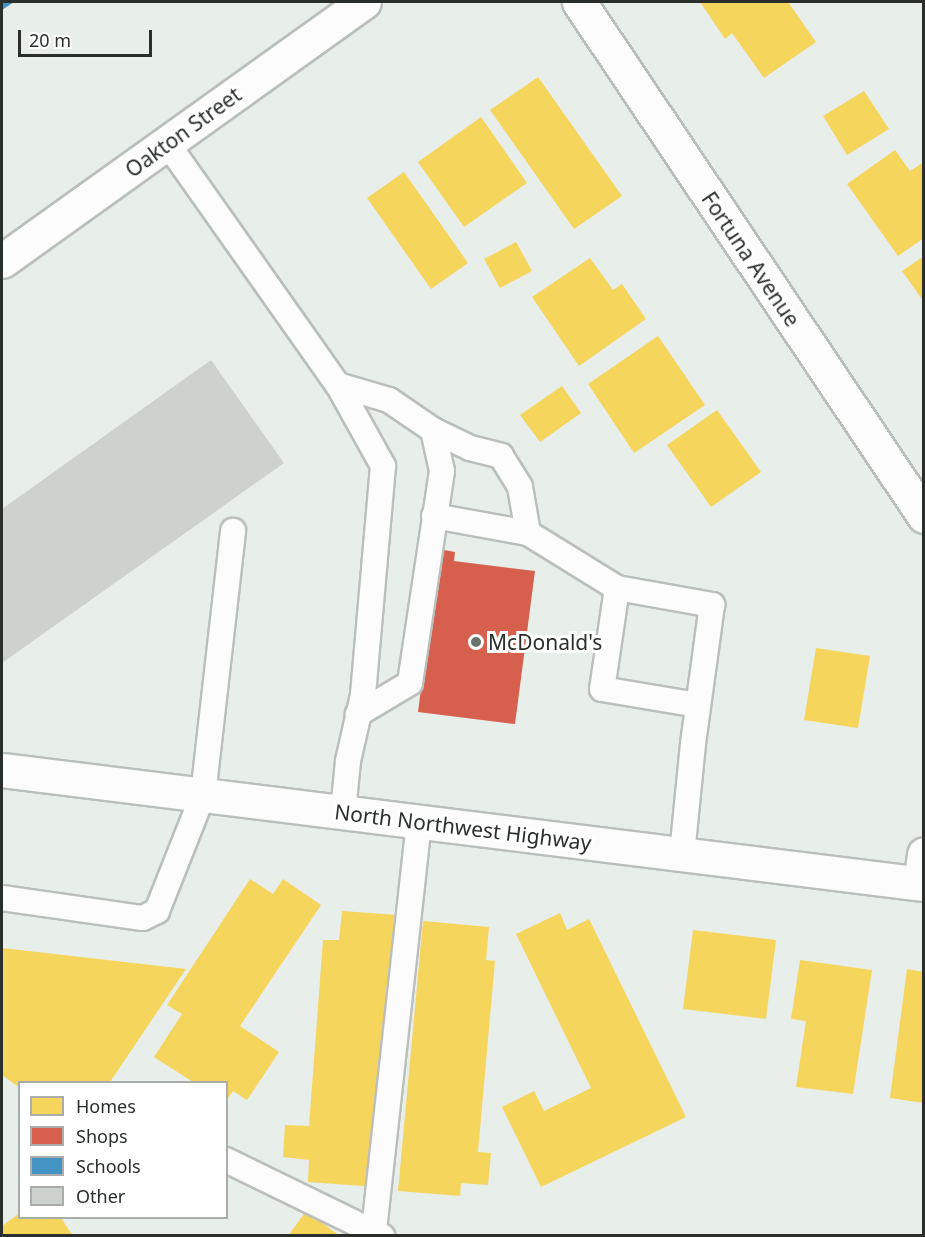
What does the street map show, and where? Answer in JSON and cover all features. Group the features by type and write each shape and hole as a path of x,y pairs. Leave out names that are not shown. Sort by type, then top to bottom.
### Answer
{"main road":[{"name":"Oakton Street","path":"2,261 364,2"},
{"name":"Fortuna Avenue","path":"579,2 924,516"},
{"name":"North Northwest Highway","path":"2,770 682,854 922,874"}],"lane":[{"path":"167,143 338,385 383,466 360,705 348,761 343,812"},
{"path":"338,385 389,400 433,430 470,448 501,456 520,487 528,533"},
{"path":"360,705 410,683 442,471 433,430"},
{"path":"434,516 528,533 617,588 712,605 698,705 682,854"},
{"path":"2,898 143,918 151,916 157,910 203,795 233,531"},
{"path":"617,588 602,689 698,705"},
{"path":"228,1161 378,1233 419,822"}],"building: Homes":[{"path":"700,2 788,2 816,42 764,78 732,33 725,39"},
{"path":"538,77 622,196 574,229 490,110"},
{"path":"864,91 889,129 847,155 823,116"},
{"path":"481,117 527,183 464,227 418,162"},
{"path":"895,150 910,171 924,162 924,238 898,256 847,184"},
{"path":"404,172 468,263 431,289 367,198"},
{"path":"516,242 532,271 500,288 484,259"},
{"path":"924,256 924,302 902,271"},
{"path":"590,258 613,290 622,284 646,319 579,366 532,297"},
{"path":"658,336 705,405 634,453 588,384"},
{"path":"562,386 581,413 540,442 520,415"},
{"path":"717,410 761,472 711,507 667,445"},
{"path":"816,648 870,656 858,728 804,720"},
{"path":"250,879 273,894 283,879 321,905 240,1026 279,1052 247,1100 233,1091 228,1098 228,1081 191,1081 154,1057 182,1014 167,1005"},
{"path":"342,911 398,915 377,1187 308,1182 309,1160 283,1157 285,1125 309,1126 323,940 339,940"},
{"path":"560,913 567,930 589,919 686,1117 541,1187 502,1107 534,1091 544,1111 591,1088 516,934"},
{"path":"423,921 489,927 486,960 495,961 478,1152 491,1153 488,1185 461,1183 460,1196 398,1191"},
{"path":"693,930 776,940 766,1019 683,1009"},
{"path":"2,948 186,969 111,1081 18,1081 18,1087 2,1075"},
{"path":"800,960 872,970 853,1094 796,1087 806,1021 791,1019"},
{"path":"907,969 924,972 924,1103 890,1098"},
{"path":"306,1211 340,1236 288,1236"},
{"path":"18,1214 18,1219 62,1219 73,1236 2,1236 2,1226"}],"building: Shops":[{"name":"McDonald's","path":"439,549 455,552 454,561 535,571 515,724 418,712"}],"building: Schools":[{"path":"2,2 14,2 2,10"}],"building: Other":[{"path":"211,360 284,463 2,663 2,509"}],"place":[{"name":"McDonald's","path":"476,642"}]}
